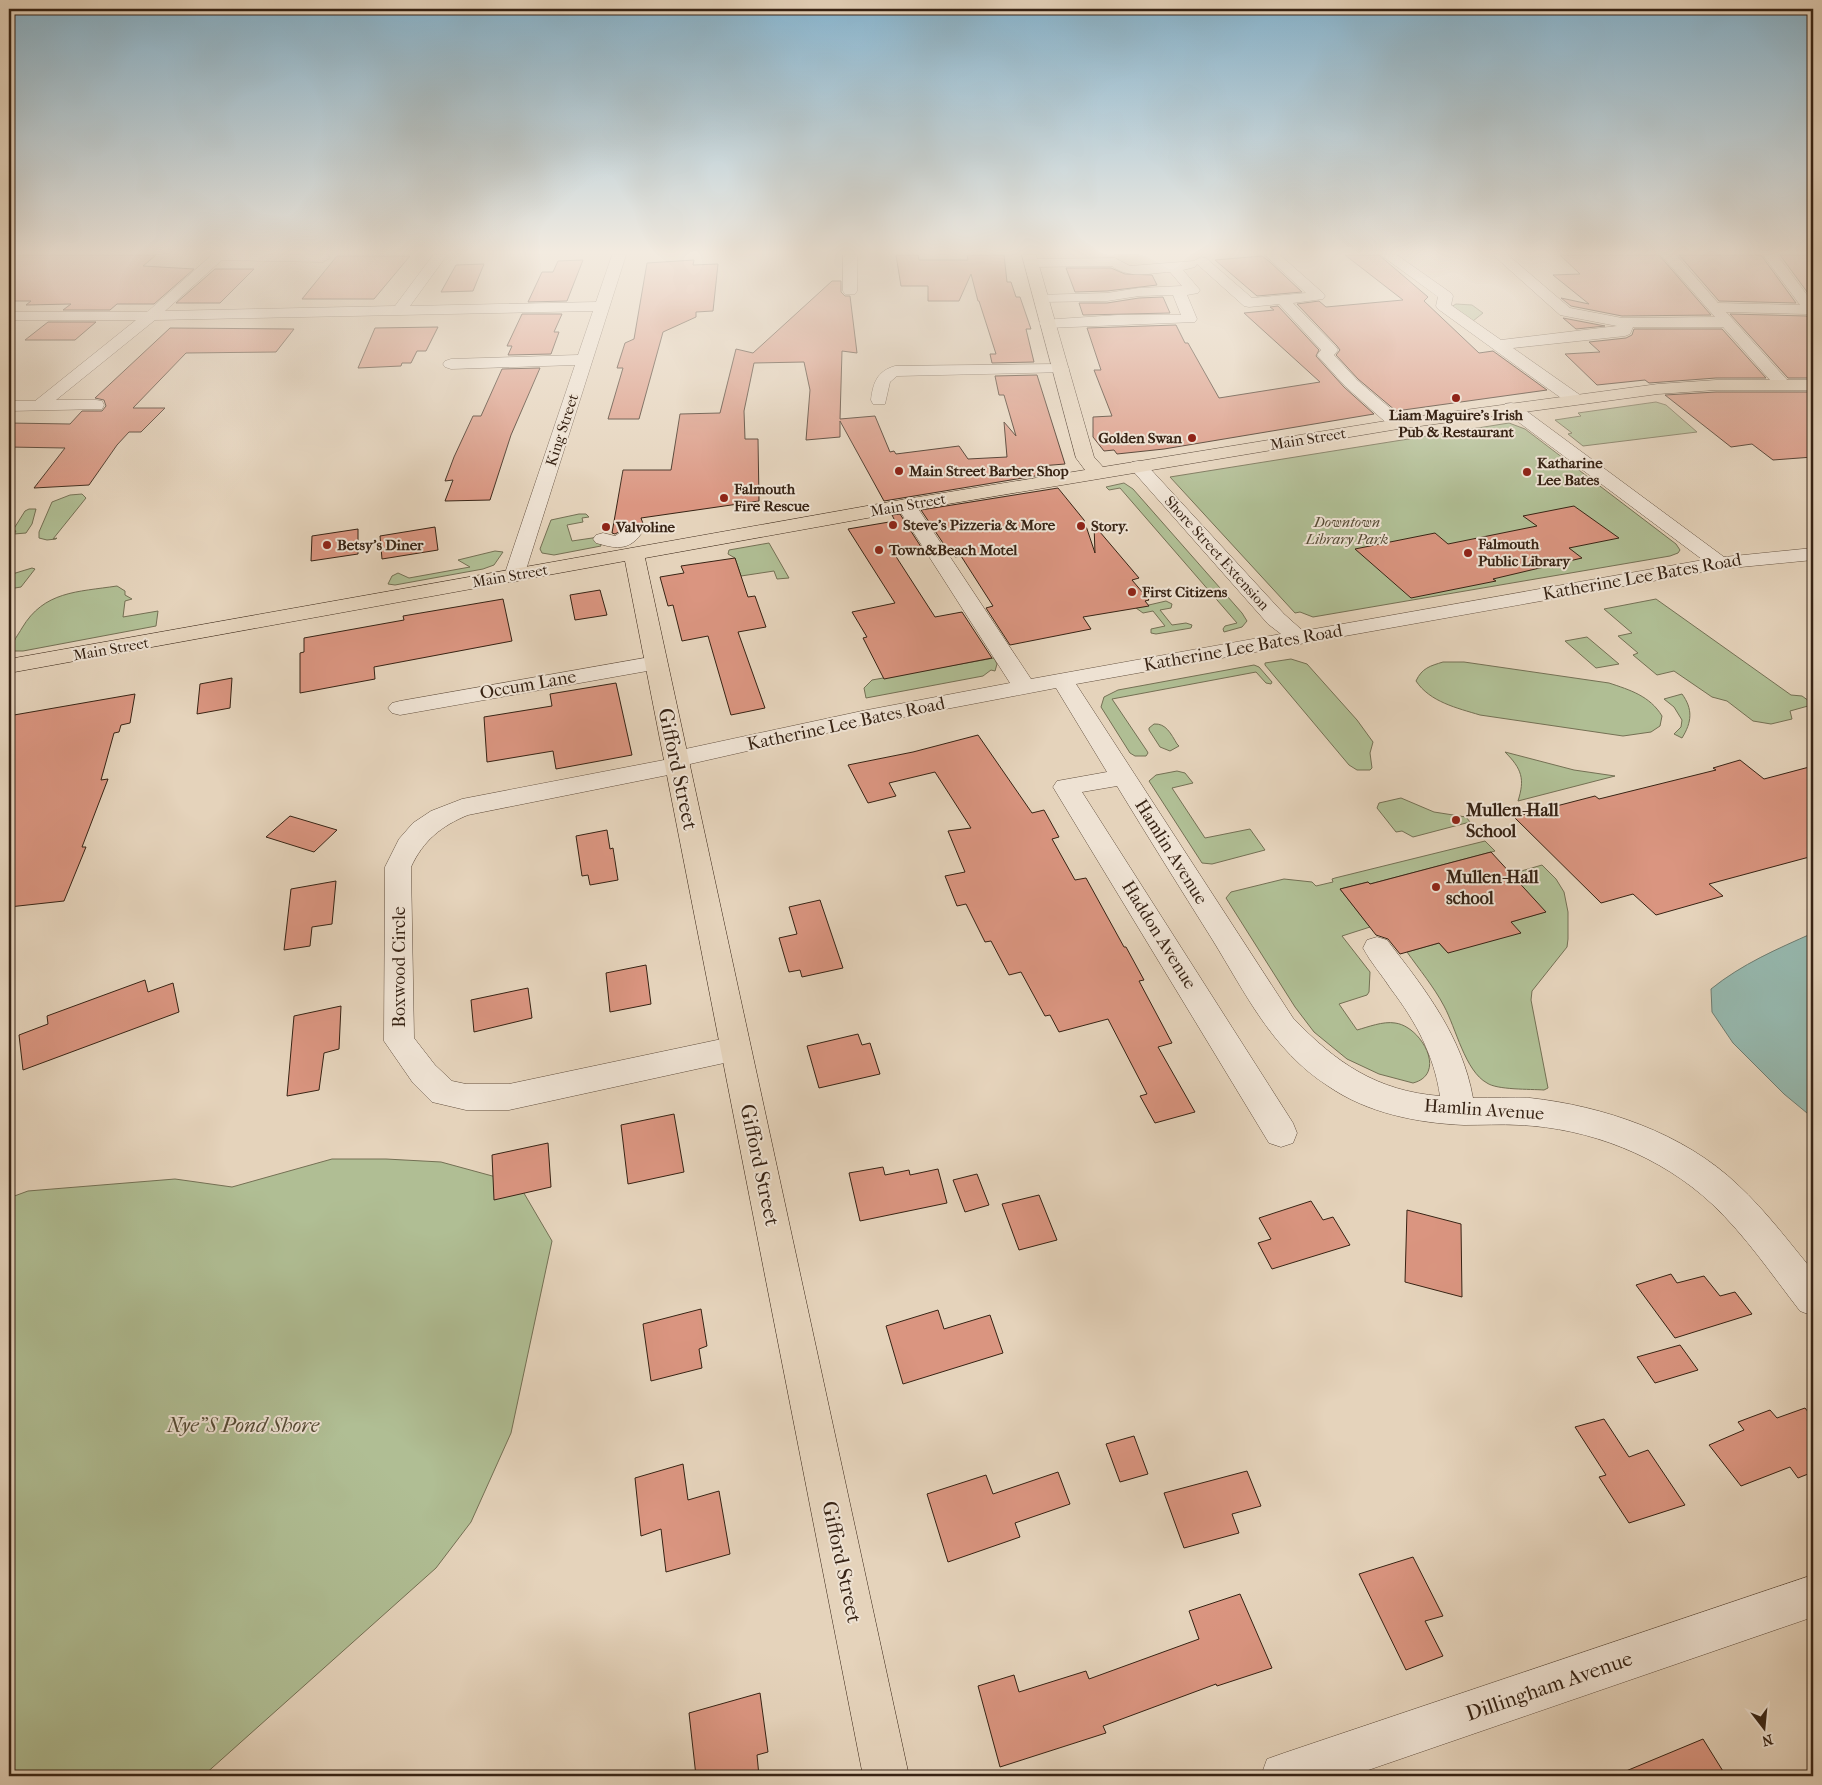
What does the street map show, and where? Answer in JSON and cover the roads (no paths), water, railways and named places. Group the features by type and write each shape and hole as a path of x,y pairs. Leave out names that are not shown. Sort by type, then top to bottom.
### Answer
{"main road":[{"path":"1052,338 1086,458 1097,472"},
{"name":"Main Street","path":"9,666 514,576 621,542 906,505 1097,472 1398,424 1574,399 1685,387 1813,385"},
{"name":"Gifford Street","path":"621,542 656,662 886,1776"}],"street":[{"path":"40,405 123,338"},
{"name":"King Street","path":"514,576 591,338"},
{"path":"1319,338 1330,350 1326,355 1351,383 1398,424"},
{"path":"1490,338 1574,399"},
{"path":"1500,345 1560,338"},
{"path":"1741,338 1783,384"},
{"path":"451,364 584,360"},
{"path":"879,400 882,380 890,372 895,371 1060,369"},
{"path":"9,406 96,405"},
{"path":"1511,408 1720,563"},
{"name":"Shore Street Extension","path":"1138,466 1276,619 1298,638"},
{"path":"906,505 1025,688"},
{"name":"Katherine Lee Bates Road","path":"677,762 862,718 1062,680 1720,563 1813,554"},
{"name":"Occum Lane","path":"400,708 656,662"},
{"name":"Hamlin Avenue","path":"1062,680 1282,1027 1301,1049 1323,1068 1362,1090 1387,1100 1423,1108 1459,1111 1527,1112 1580,1120 1614,1130 1654,1146 1702,1176 1736,1205 1813,1298"},
{"name":"Boxwood Circle","path":"677,762 468,806 449,813 421,830 405,849 398,867 399,1041 424,1074 443,1093 466,1098 509,1097 736,1049"},
{"name":"Haddon Avenue","path":"1124,776 1066,788 1281,1133"},
{"path":"1377,948 1424,1011 1434,1028 1451,1069 1459,1111"},
{"name":"Dillingham Avenue","path":"1284,1776 1813,1596"}],"water":[{"path":"1813,933 1813,1118 1784,1094 1733,1043 1712,1012 1711,989 1747,965"}],"place":[{"name":"Liam Maguire's Irish Pub & Restaurant","path":"1456,398"},
{"name":"Golden Swan","path":"1192,438"},
{"name":"Main Street Barber Shop","path":"899,471"},
{"name":"Katharine Lee Bates","path":"1527,472"},
{"name":"Falmouth Fire Rescue","path":"724,498"},
{"name":"Steve's Pizzeria & More","path":"893,525"},
{"name":"Story.","path":"1081,526"},
{"name":"Valvoline","path":"606,527"},
{"name":"Betsy's Diner","path":"327,545"},
{"name":"Town&Beach Motel","path":"879,550"},
{"name":"Falmouth Public Library","path":"1468,553"},
{"name":"First Citizens","path":"1132,592"},
{"name":"Mullen-Hall School","path":"1456,820"},
{"name":"Mullen-Hall school","path":"1436,887"}],"park label":[{"name":"Downtown Library Park","path":"1347,530"},
{"name":"Nye\"S Pond Shore","path":"243,1425"}]}
